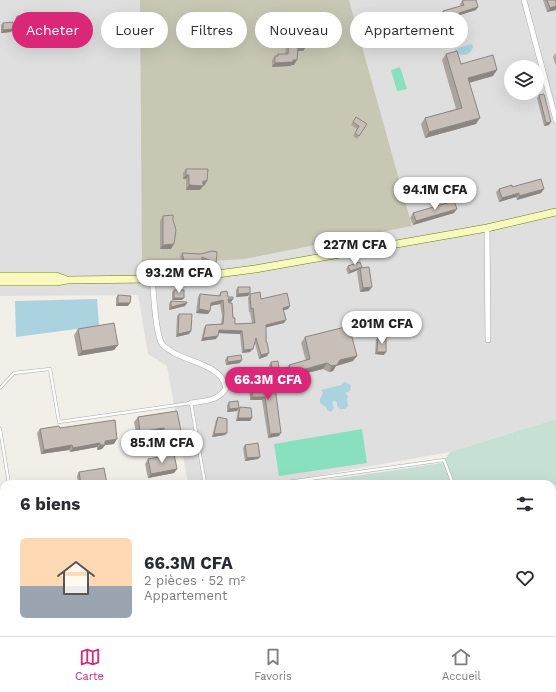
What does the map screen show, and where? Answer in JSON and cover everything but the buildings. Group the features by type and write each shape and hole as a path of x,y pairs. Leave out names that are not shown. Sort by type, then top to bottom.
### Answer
{"main road":[{"path":"0,282 56,282 67,280 152,279 202,276 255,269 487,228 556,212"},
{"path":"0,276 56,276 67,280"}],"street":[{"path":"524,0 556,120"},
{"path":"487,228 488,340"},
{"path":"152,279 158,333 163,345 178,355 220,375 226,388 217,398 191,403"}],"lane":[{"path":"0,388 14,374 50,369 59,422 191,403 204,480"},
{"path":"0,429 8,480"},
{"path":"302,480 444,460 452,480"}],"shaded area":[{"path":"0,0 556,0 556,419 450,452 292,480 187,480 167,366 148,354 138,295 0,296"},
{"path":"140,0 349,0 352,12 350,12 350,48 362,48 412,226 244,259 142,265 140,48 168,48 168,12 140,12"},
{"path":"556,419 556,480 329,480 442,463 450,452"}],"green space":[{"path":"400,67 407,89 397,91 391,70"},
{"path":"362,429 367,463 279,476 274,444"}],"water":[{"path":"472,44 473,47 468,54 461,55 455,52 455,49 468,48 468,45"},
{"path":"97,299 99,326 16,337 15,301"},
{"path":"345,382 351,386 350,391 345,393 348,396 348,406 345,409 340,409 337,406 337,402 333,401 332,403 334,407 330,412 320,403 323,393 321,390 341,385"}]}
